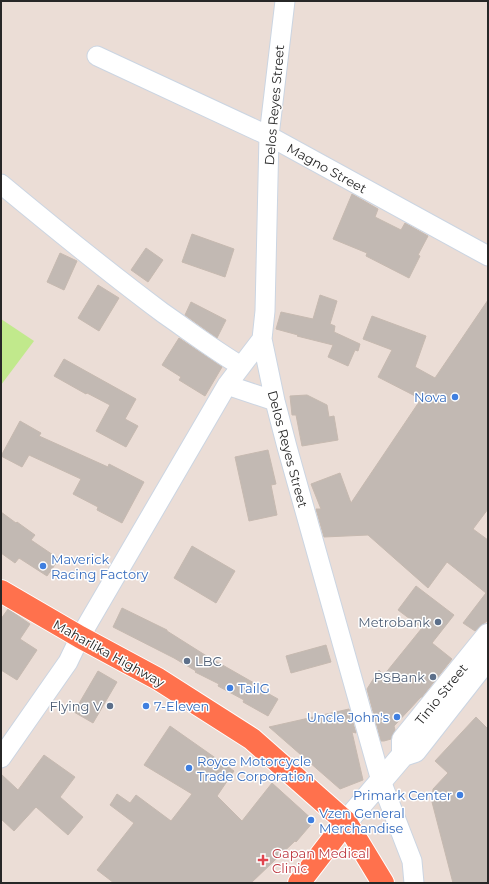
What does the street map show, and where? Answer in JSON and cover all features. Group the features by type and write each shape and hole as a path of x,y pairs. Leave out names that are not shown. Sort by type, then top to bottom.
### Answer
{"highway":[{"name":"Maharlika Highway","path":"1,591 158,680 252,739 346,822 383,883"},
{"path":"299,883 346,822"}],"main road":[{"name":"Tinio Street","path":"403,755 403,740 488,635"},
{"name":"Tinio Street","path":"346,822 403,755 415,751 488,658"}],"street":[{"name":"Delos Reyes Street","path":"285,1 269,136 266,310 262,339 275,401 287,447 381,781 412,861 414,883"},
{"name":"Magno Street","path":"97,56 269,136 488,256"},
{"path":"1,184 48,224 140,296 220,354 241,366"},
{"path":"1,758 68,662 80,637 227,385 262,339"},
{"path":"227,385 275,401"}],"green space":[{"path":"1,319 34,341 1,385"}],"building":[{"path":"352,194 378,209 375,217 401,230 405,223 428,236 418,255 420,256 409,278 366,256 367,253 333,239"},
{"path":"192,234 234,249 225,277 182,262"},
{"path":"146,248 163,260 148,282 131,270"},
{"path":"60,253 77,261 64,290 47,282"},
{"path":"98,285 119,298 99,331 78,318"},
{"path":"320,295 337,301 330,324 335,326 334,332 360,344 358,351 355,350 348,366 328,357 333,345 276,329 281,312 313,319"},
{"name":"Nova","path":"488,300 488,509 473,529 488,540 488,620 475,631 463,623 486,593 447,562 428,588 368,535 324,537 316,509 321,509 311,484 340,473 351,503 421,399 378,377 392,350 363,339 372,316 426,336 415,367 435,378"},
{"path":"191,302 226,320 217,338 185,315"},
{"path":"179,338 222,367 205,396 179,380 181,377 162,365"},
{"path":"64,359 136,399 125,419 138,426 126,447 96,431 110,405 87,393 86,394 54,376"},
{"path":"307,395 327,405 329,417 334,416 338,440 302,446 296,415 292,415 290,396"},
{"path":"20,421 41,433 39,436 108,467 109,464 144,482 122,523 97,510 98,507 73,494 81,479 29,455 22,467 1,456"},
{"path":"268,450 276,484 271,485 277,515 249,521 235,457"},
{"path":"1,512 35,535 31,540 59,559 47,576 19,558 15,563 1,553"},
{"path":"192,546 235,571 216,603 174,578"},
{"path":"416,586 454,615 432,643 452,659 422,697 394,726 395,730 391,739 381,741 367,689 379,670 384,675 422,628 398,610"},
{"path":"122,608 167,630 205,655 254,683 251,684 278,699 268,716 243,702 244,700 218,686 219,684 195,672 196,671 174,658 113,627"},
{"path":"8,609 30,624 20,639 37,650 17,680 1,670 1,619"},
{"path":"326,645 331,662 291,673 286,656"},
{"path":"98,671 117,682 93,723 74,712"},
{"path":"349,709 356,733 352,732 363,780 340,789 269,727"},
{"name":"Primark Center","path":"476,717 488,729 488,883 453,883 432,802 433,789 448,773 435,761"},
{"path":"170,726 234,771 217,796 242,821 272,783 314,821 296,842 295,841 251,883 114,883 97,870 134,823 110,805 117,794 130,803 136,795 171,821 192,794 144,765"},
{"path":"44,755 75,777 60,797 83,817 68,835 36,807 14,831 1,819 1,774 18,790"}],"place":[{"name":"Nova","path":"455,397"},
{"name":"Maverick Racing Factory","path":"43,566"},
{"name":"Metrobank","path":"438,622"},
{"name":"LBC","path":"187,661"},
{"name":"PSBank","path":"433,677"},
{"name":"TailG","path":"230,688"},
{"name":"Flying V","path":"110,706"},
{"name":"7-Eleven","path":"146,706"},
{"name":"Uncle John's","path":"397,717"},
{"name":"Royce Motorcycle Trade Corporation","path":"189,768"},
{"name":"Primark Center","path":"460,795"},
{"name":"Vzen General Merchandise","path":"311,820"},
{"name":"Gapan Medical Clinic","path":"263,860"}]}
